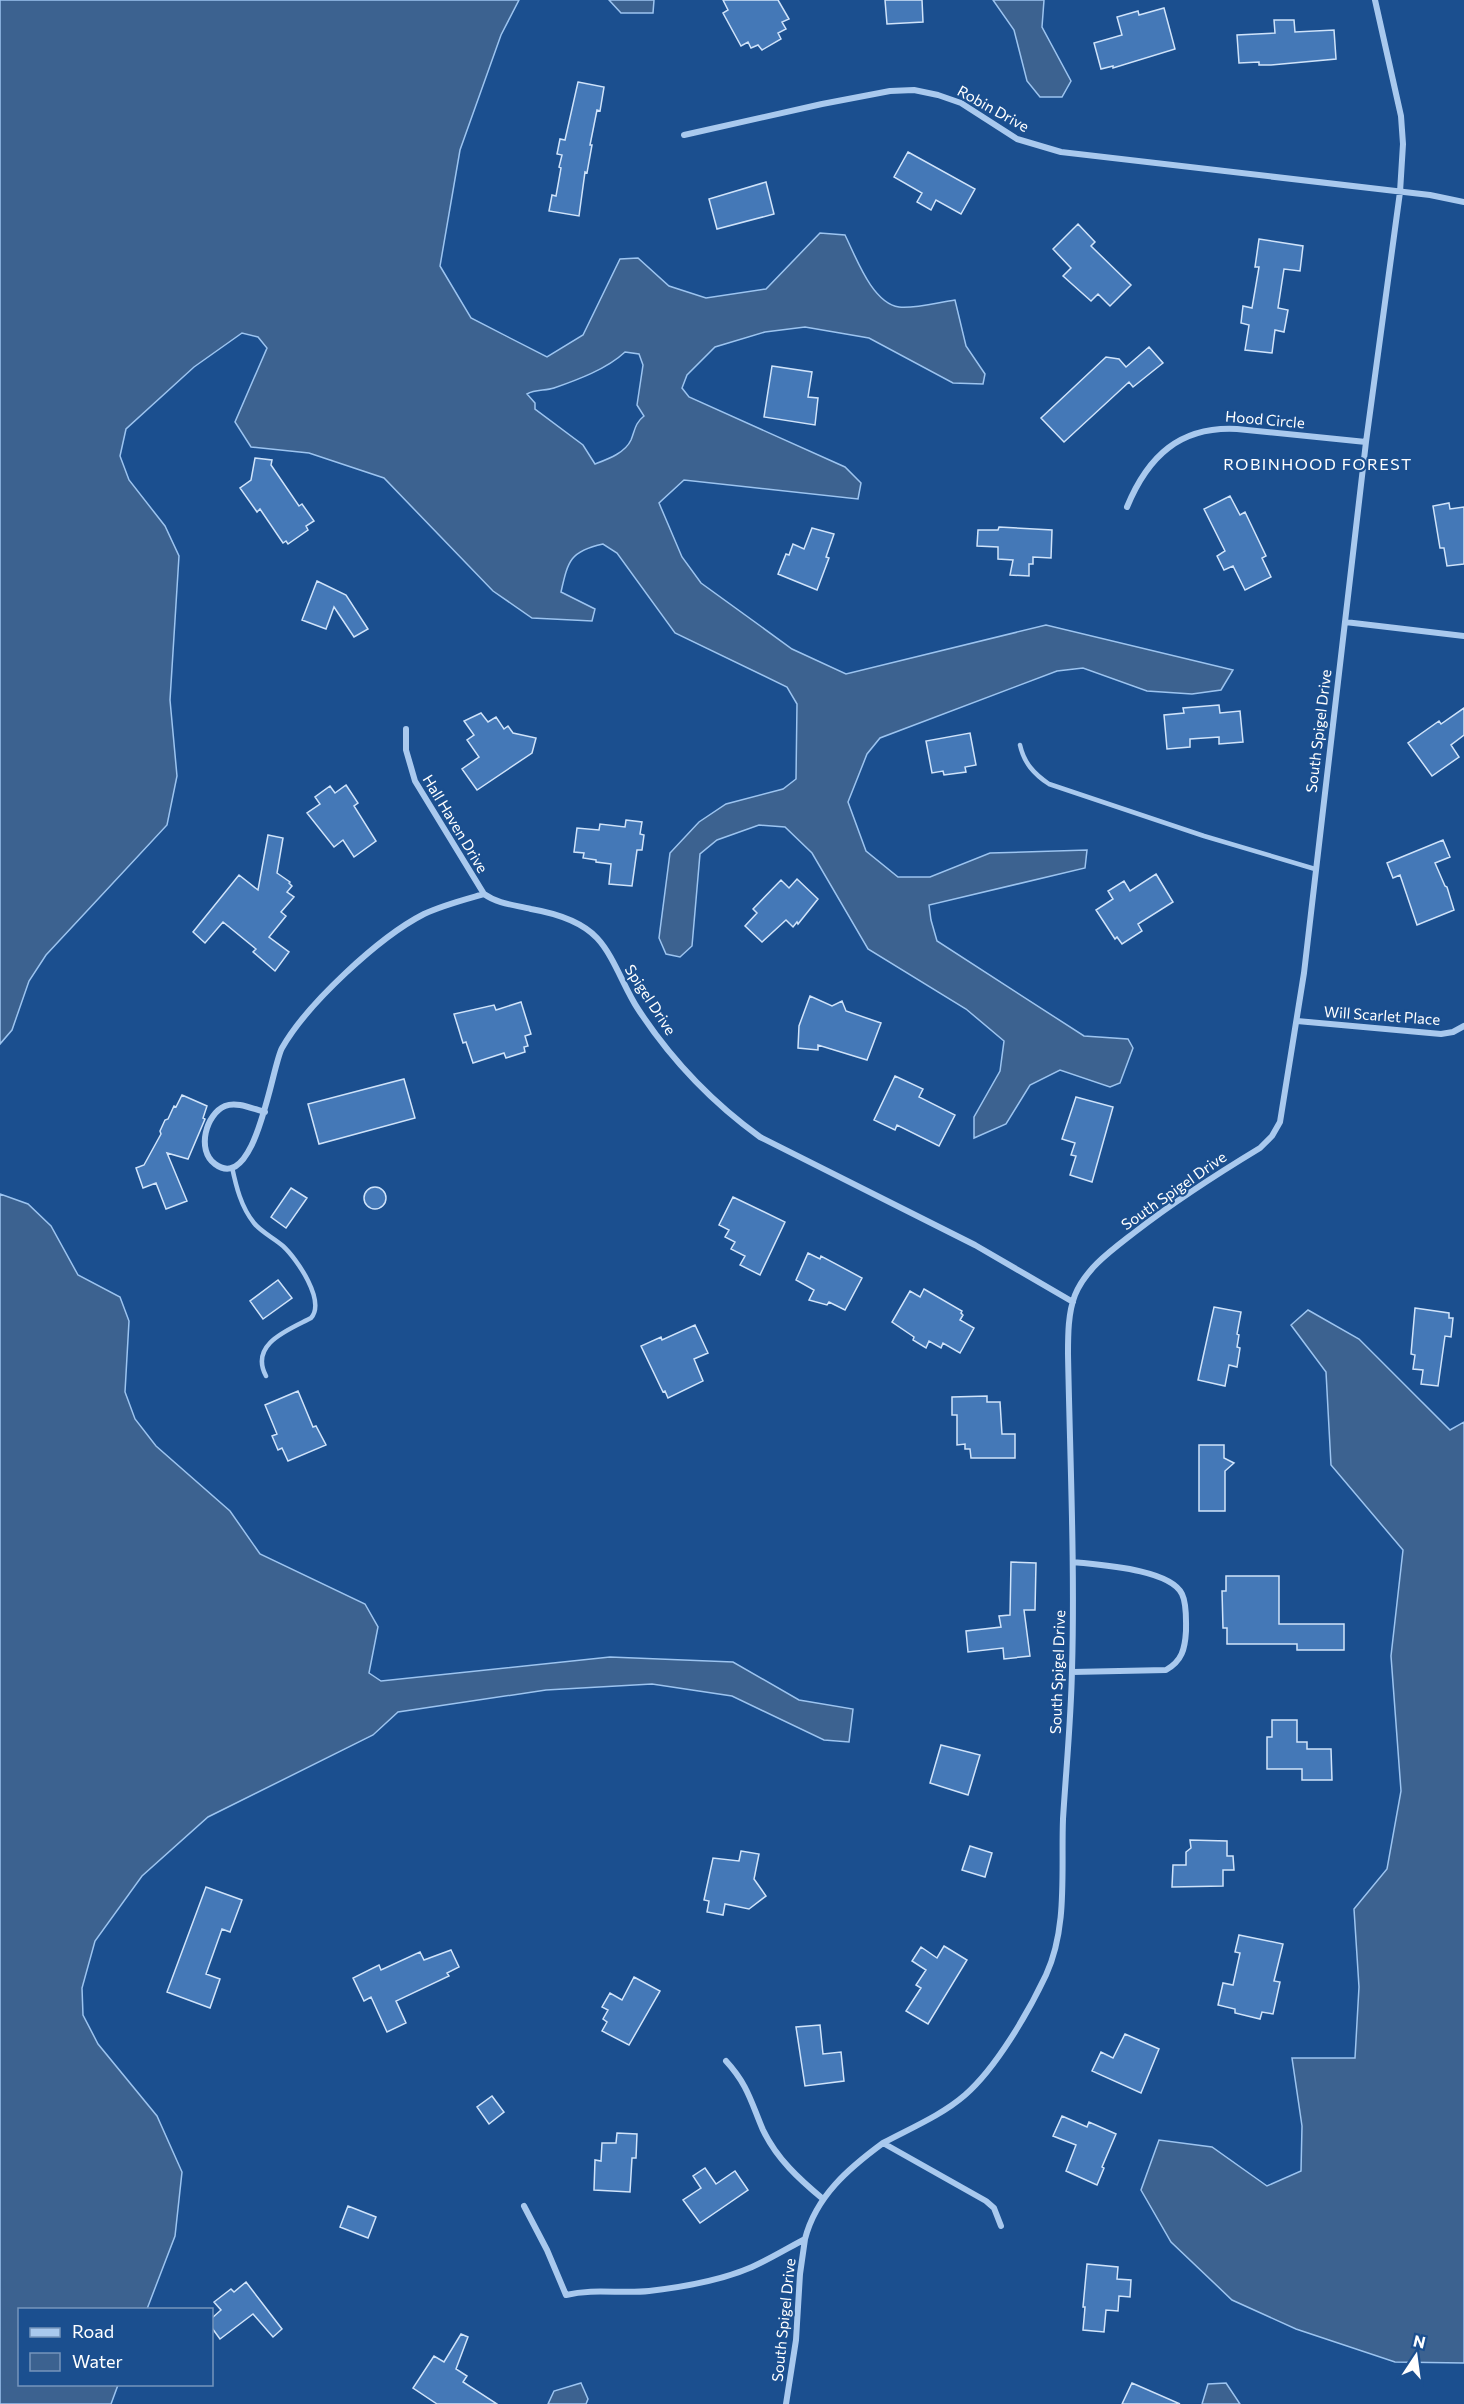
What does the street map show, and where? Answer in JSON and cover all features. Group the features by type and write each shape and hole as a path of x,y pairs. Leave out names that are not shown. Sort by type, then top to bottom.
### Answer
{"street":[{"name":"South Spigel Drive","path":"786,2404 796,2340 800,2274 805,2239 812,2217 823,2199 854,2164 883,2143 943,2111 964,2096 987,2074 1045,1976 1056,1946 1061,1920 1063,1823 1072,1672 1073,1562 1068,1326 1073,1302 1086,1276 1102,1258 1170,1205 1260,1148 1272,1136 1280,1122 1297,1021 1366,442 1400,192 1403,144 1401,116 1375,0"},
{"name":"Robin Drive","path":"684,135 833,102 890,91 915,90 961,103 1017,139 1061,152 1430,195 1464,202"},
{"name":"Hood Circle","path":"1127,507 1136,485 1149,465 1174,443 1197,432 1217,428 1237,429 1366,442"},
{"path":"1345,622 1464,636"},
{"name":"Hall Haven Drive","path":"406,729 406,750 415,781 484,894"},
{"path":"265,1113 233,1104 224,1107 212,1116 206,1128 205,1141 214,1164 223,1168 232,1167 241,1162 255,1138 265,1113 280,1050 322,997 359,961 396,931 433,910 484,894"},
{"name":"Spigel Drive","path":"484,894 494,901 535,909 563,918 581,926 597,939 648,1025 711,1097 731,1116 760,1137 975,1245 1073,1302"},
{"name":"Will Scarlet Place","path":"1297,1021 1441,1034 1453,1032 1464,1026"},
{"path":"1072,1672 1166,1670 1176,1664 1183,1654 1186,1631 1185,1602 1175,1584 1166,1579 1119,1568 1073,1562"},
{"path":"726,2061 749,2091 764,2130 780,2159 823,2199"},
{"path":"883,2143 986,2200 994,2208 1001,2226"},
{"name":"South Spigel Drive","path":"524,2206 547,2250 566,2295 599,2290 649,2291 701,2283 752,2267 805,2239"}],"lane":[{"path":"1020,745 1028,765 1038,777 1049,784 1204,836 1316,869"},
{"path":"232,1167 238,1191 248,1214 255,1225 283,1246 298,1263 309,1282 316,1306 311,1318 271,1340 263,1351 261,1359 266,1376"}],"water":[{"path":"0,0 519,0 501,35 460,150 440,266 471,318 547,357 583,335 620,259 638,258 669,286 706,298 766,289 820,233 845,235 866,278 889,304 912,307 955,300 966,346 985,374 983,384 953,383 869,338 805,327 765,332 715,347 687,375 682,388 689,397 845,467 861,483 858,499 684,480 659,503 682,557 701,583 792,649 846,674 1046,625 1233,670 1221,690 1192,694 1147,691 1083,668 1057,671 880,738 867,754 848,802 866,851 898,877 930,877 990,853 1087,850 1085,868 929,905 937,941 1084,1036 1128,1039 1133,1048 1120,1083 1110,1087 1060,1070 1030,1085 1006,1124 974,1138 974,1117 1000,1071 1004,1041 966,1009 868,949 812,853 785,827 759,825 717,840 700,854 692,946 680,957 666,954 659,938 670,853 699,822 726,804 783,789 796,779 797,704 787,687 675,633 617,553 603,544 584,550 572,559 561,592 595,609 592,621 532,618 493,591 384,478 309,453 251,447 235,422 267,348 258,337 242,333 194,367 126,429 120,456 129,480 165,526 179,556 170,700 177,776 167,825 46,955 29,981 12,1030 0,1044","holes":["625,352 639,354 643,365 637,405 644,416 637,424 625,449 595,464 583,445 535,409 535,403 527,394 582,378 610,364"]},
{"path":"609,0 654,0 653,13 621,13"},
{"path":"993,0 1044,0 1042,27 1071,81 1062,97 1040,97 1027,81 1014,30"},
{"path":"0,1194 28,1204 51,1226 78,1275 120,1297 129,1321 125,1392 135,1419 156,1446 230,1511 260,1554 365,1604 378,1627 369,1673 381,1681 610,1657 733,1662 799,1700 853,1709 849,1742 824,1740 732,1696 652,1684 546,1690 398,1712 373,1735 208,1817 142,1876 95,1941 82,1988 83,2015 98,2044 157,2116 182,2172 175,2236 147,2308 18,2308 18,2386 118,2386 111,2404 0,2404"},
{"path":"1308,1310 1359,1339 1450,1430 1464,1422 1464,2363 1395,2362 1296,2329 1232,2300 1171,2242 1141,2190 1159,2140 1212,2147 1267,2186 1301,2171 1302,2126 1292,2058 1355,2058 1359,1987 1354,1909 1387,1869 1401,1791 1391,1656 1403,1550 1331,1465 1326,1372 1291,1325"},
{"path":"581,2383 588,2399 586,2404 548,2404 554,2391"},
{"path":"1226,2383 1240,2404 1202,2404 1208,2384"}],"building":[{"path":"723,0 778,0 789,19 782,22 786,29 778,33 781,39 762,50 758,45 751,48 748,42 741,46 723,13 728,10"},
{"path":"885,0 922,0 923,22 887,24"},
{"path":"1164,8 1175,49 1113,68 1113,66 1101,69 1094,43 1122,35 1117,17 1138,11 1139,15"},
{"path":"1274,20 1294,20 1295,32 1334,30 1336,59 1271,65 1259,65 1259,62 1239,63 1237,35 1275,33"},
{"path":"578,82 604,87 590,145 592,145 587,173 585,172 579,216 549,211 552,195 556,196 561,168 559,167 562,155 557,154 560,139 565,140"},
{"path":"908,152 975,189 961,214 936,200 931,210 917,202 922,193 894,177"},
{"path":"766,182 774,214 717,229 709,199"},
{"path":"1078,224 1095,242 1091,246 1131,285 1110,306 1098,294 1091,301 1063,276 1071,268 1053,249"},
{"path":"1259,239 1303,246 1300,271 1284,269 1278,308 1288,310 1284,332 1275,330 1272,353 1245,350 1249,325 1241,323 1243,306 1252,308 1259,267 1255,267"},
{"path":"1149,347 1163,363 1133,387 1129,382 1064,442 1041,418 1106,357 1119,359 1126,367"},
{"path":"772,366 812,372 808,397 818,398 815,425 764,417"},
{"path":"255,458 272,460 271,465 299,506 302,504 314,521 306,526 308,530 288,544 286,541 283,543 260,509 257,512 240,488 251,480"},
{"path":"1230,496 1240,515 1245,512 1266,556 1262,558 1271,577 1245,590 1233,566 1224,570 1217,556 1225,551 1204,509"},
{"path":"1449,503 1450,509 1464,507 1464,564 1447,566 1444,548 1440,548 1433,506"},
{"path":"999,527 1052,530 1051,558 1033,557 1033,564 1029,564 1029,576 1010,575 1013,560 998,559 998,547 977,546 978,530 998,530"},
{"path":"812,528 834,534 826,557 829,558 817,590 778,574 793,544 804,549"},
{"path":"317,581 346,595 368,629 354,637 334,607 326,629 302,620"},
{"path":"1219,705 1220,713 1240,711 1243,742 1219,744 1219,737 1190,739 1190,747 1167,749 1164,715 1184,713 1183,708"},
{"path":"1464,708 1464,735 1451,745 1459,757 1432,776 1408,743 1439,721 1441,724"},
{"path":"481,713 488,722 496,717 504,729 508,726 513,733 536,738 532,753 477,790 462,769 479,757 467,740 474,735 464,721"},
{"path":"970,733 976,765 965,767 966,772 944,775 943,771 932,773 926,741"},
{"path":"346,785 358,803 354,806 376,841 354,857 343,840 334,847 307,813 320,804 315,797 330,786 335,793"},
{"path":"626,820 642,822 640,834 644,835 642,850 637,850 632,886 609,884 611,864 583,858 584,853 574,852 577,828 599,830 600,824 625,827"},
{"path":"268,835 283,838 277,873 290,882 292,886 287,892 294,897 281,912 286,916 269,937 289,952 275,971 253,952 256,949 223,922 205,943 193,932 239,875 258,890"},
{"path":"1443,840 1450,857 1435,863 1447,887 1454,910 1417,925 1400,875 1393,878 1387,863"},
{"path":"1156,874 1173,902 1138,924 1142,931 1122,944 1117,937 1115,939 1096,910 1113,899 1108,891 1124,881 1130,891"},
{"path":"797,879 818,899 798,924 797,922 793,927 786,920 762,942 745,926 757,913 753,909 781,880 789,888"},
{"path":"810,996 832,1006 842,1001 846,1011 881,1023 867,1060 818,1045 818,1050 798,1048 799,1026"},
{"path":"521,1002 531,1034 525,1036 528,1046 524,1047 525,1052 506,1058 504,1053 473,1063 466,1042 463,1043 454,1014 494,1005 496,1010"},
{"path":"895,1076 923,1089 919,1097 955,1115 939,1146 897,1125 895,1130 874,1120"},
{"path":"404,1079 415,1118 319,1144 308,1104"},
{"path":"182,1095 207,1106 203,1118 205,1119 188,1159 167,1153 187,1201 166,1209 156,1183 143,1188 136,1168 144,1165 161,1134 165,1120 168,1119"},
{"path":"1076,1097 1113,1107 1092,1182 1070,1175 1076,1156 1071,1155 1075,1143 1062,1139"},
{"path":"375,1187 383,1190 386,1198 383,1206 375,1209 367,1206 364,1198 367,1190"},
{"path":"291,1188 307,1198 286,1228 271,1217"},
{"path":"733,1197 785,1222 760,1275 740,1265 745,1256 731,1249 735,1242 725,1237 729,1230 719,1225"},
{"path":"808,1253 820,1259 821,1256 862,1278 845,1310 829,1302 827,1305 809,1300 814,1290 796,1280"},
{"path":"278,1280 292,1298 263,1319 250,1301"},
{"path":"924,1289 962,1311 963,1315 960,1320 974,1328 960,1353 943,1343 941,1348 929,1341 926,1348 892,1322 910,1291 920,1297"},
{"path":"1214,1307 1241,1312 1237,1334 1239,1335 1237,1347 1240,1348 1237,1367 1229,1365 1225,1386 1198,1380"},
{"path":"1415,1308 1449,1313 1449,1318 1453,1318 1451,1337 1445,1336 1438,1386 1421,1384 1423,1370 1413,1369 1415,1355 1411,1354"},
{"path":"695,1325 708,1353 694,1359 703,1381 668,1398 641,1346 661,1337 662,1340"},
{"path":"298,1391 313,1427 316,1426 326,1445 288,1461 282,1448 278,1450 272,1436 277,1434 265,1405"},
{"path":"987,1396 987,1402 1000,1402 1002,1434 1015,1434 1015,1458 971,1458 970,1449 965,1449 965,1444 957,1445 957,1415 952,1415 952,1397"},
{"path":"1199,1445 1224,1445 1224,1458 1234,1463 1225,1471 1225,1511 1199,1511"},
{"path":"1011,1562 1036,1563 1035,1610 1024,1610 1030,1656 1004,1659 1003,1648 968,1652 966,1631 1001,1627 999,1616 1010,1615"},
{"path":"1226,1576 1279,1576 1279,1624 1344,1624 1344,1650 1297,1650 1297,1644 1227,1644 1227,1628 1223,1628 1222,1591 1226,1591"},
{"path":"1272,1720 1297,1720 1297,1742 1307,1742 1307,1749 1331,1749 1332,1780 1302,1780 1302,1769 1267,1769 1267,1737 1272,1737"},
{"path":"941,1745 980,1755 968,1795 930,1783"},
{"path":"1190,1840 1227,1841 1227,1856 1233,1856 1234,1870 1223,1870 1223,1886 1172,1887 1173,1865 1186,1865 1186,1852 1191,1848"},
{"path":"970,1846 992,1853 985,1877 962,1870"},
{"path":"741,1851 759,1854 754,1879 766,1896 749,1909 725,1904 723,1915 707,1912 709,1901 704,1900 713,1858 739,1861"},
{"path":"206,1887 242,1900 230,1932 222,1929 206,1974 220,1979 210,2008 167,1992"},
{"path":"1239,1935 1283,1944 1274,1981 1280,1982 1273,2014 1262,2012 1260,2019 1235,2013 1235,2009 1218,2005 1223,1983 1233,1985 1240,1953 1235,1952"},
{"path":"944,1946 967,1960 928,2024 906,2011 921,1988 916,1985 926,1970 912,1961 921,1947 937,1958"},
{"path":"451,1950 459,1967 447,1973 449,1976 396,2001 406,2023 387,2032 371,1997 364,2001 353,1978 379,1965 381,1970 420,1952 424,1960"},
{"path":"634,1977 660,1991 629,2045 602,2031 607,2022 603,2019 608,2010 602,2007 610,1993 622,2000"},
{"path":"820,2025 823,2054 841,2052 844,2081 805,2086 796,2027"},
{"path":"1125,2034 1159,2049 1141,2093 1092,2071 1101,2052 1113,2058"},
{"path":"492,2096 504,2112 489,2124 477,2107"},
{"path":"1062,2116 1087,2127 1089,2122 1116,2134 1097,2185 1066,2171 1076,2145 1053,2136"},
{"path":"617,2133 637,2134 636,2158 632,2158 630,2192 594,2190 595,2160 601,2161 602,2143 616,2143"},
{"path":"705,2168 716,2184 735,2171 748,2190 700,2223 683,2200 701,2188 693,2176"},
{"path":"348,2206 376,2217 368,2238 340,2227"},
{"path":"1087,2264 1118,2267 1117,2279 1131,2280 1130,2297 1119,2296 1118,2311 1106,2310 1104,2332 1083,2330"},
{"path":"246,2282 282,2329 273,2337 253,2314 220,2339 213,2329 213,2317 221,2310 214,2302 231,2289 234,2292"},
{"path":"461,2334 468,2337 456,2369 467,2376 463,2382 497,2404 437,2404 413,2388 434,2356 444,2362"},
{"path":"1132,2383 1180,2404 1122,2404"}],"district":[{"name":"ROBINHOOD FOREST","path":"1318,464"}]}
